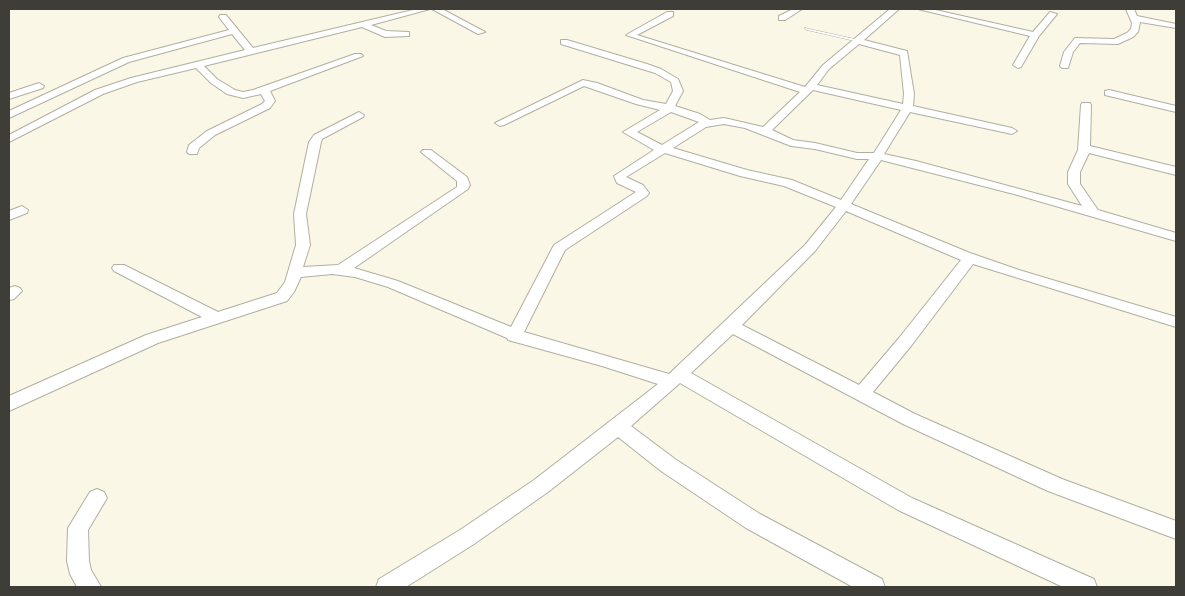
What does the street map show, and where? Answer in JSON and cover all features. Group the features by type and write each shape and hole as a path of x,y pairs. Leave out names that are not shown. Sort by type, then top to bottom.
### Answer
{"street":[{"path":"9,139 99,92 134,80 426,9"},
{"path":"436,9 481,32"},
{"path":"782,18 798,9"},
{"path":"765,131 809,89 826,67 895,9"},
{"path":"922,9 1035,35"},
{"path":"1065,66 1069,52 1078,40 1119,41 1130,35 1135,30 1134,18 1130,9"},
{"path":"670,14 630,35 809,89 908,107 1012,131"},
{"path":"1018,65 1035,35 1053,14"},
{"path":"222,17 250,51"},
{"path":"1134,18 1176,26"},
{"path":"364,25 385,34 406,34"},
{"path":"9,115 126,60 234,31"},
{"path":"387,587 467,537 541,486 654,398 810,248 844,206 908,107 909,94 904,52 859,41"},
{"path":"564,42 644,66 670,77 674,81 678,91 675,100 669,108 662,114 629,132 662,149 687,154 744,173 777,180 970,258 1176,322"},
{"path":"198,64 203,72 214,81 236,94 248,95 358,56"},
{"path":"500,123 583,84 594,85 631,100 696,116 708,123"},
{"path":"9,96 39,86"},
{"path":"193,152 193,147 211,133 266,106 270,101 264,90"},
{"path":"1109,93 1176,110"},
{"path":"1086,105 1084,148 1074,172 1074,184 1093,212"},
{"path":"9,404 152,339 282,297 287,292 295,273 303,245 300,214 315,142 318,137 359,115"},
{"path":"514,336 559,248 643,193 638,188 621,180 620,176 708,123 731,122 765,131 791,143 815,146 856,156 878,156 1018,191 1176,237"},
{"path":"1084,148 1176,171"},
{"path":"342,269 462,189 464,186 463,180 428,152"},
{"path":"9,216 22,210"},
{"path":"860,395 905,342 970,258"},
{"path":"119,268 217,318"},
{"path":"295,273 342,269 393,284 514,336 674,377 905,504 1086,587"},
{"path":"731,326 909,419 1055,485 1176,530"},
{"path":"617,426 668,465 753,521 874,587"},
{"path":"90,587 82,574 78,561 78,528 97,498"}],"lane":[{"path":"807,29 859,41"}]}
